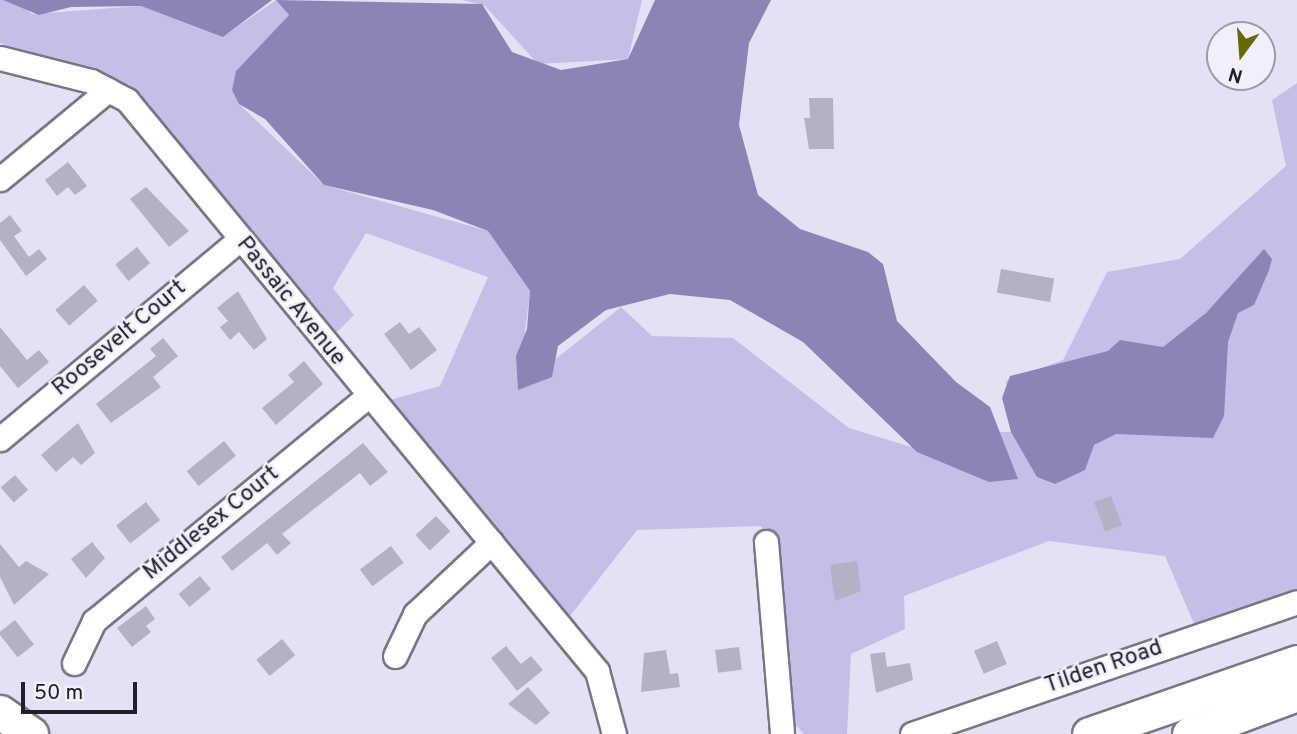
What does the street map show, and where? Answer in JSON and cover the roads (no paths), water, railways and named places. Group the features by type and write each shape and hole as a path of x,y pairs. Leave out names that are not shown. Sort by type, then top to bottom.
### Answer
{"highway":[{"path":"1089,734 1297,662"},
{"path":"1189,734 1297,694"},
{"path":"0,712 32,734"}],"street":[{"path":"0,58 108,90"},
{"path":"0,179 108,90"},
{"name":"Passaic Avenue","path":"108,90 127,100 367,397 492,542 597,671 614,734"},
{"name":"Roosevelt Court","path":"0,439 240,239"},
{"name":"Middlesex Court","path":"74,663 94,621 367,397"},
{"path":"395,656 415,614 492,542"},
{"path":"765,542 782,734"},
{"name":"Tilden Road","path":"912,734 1297,603"}]}
